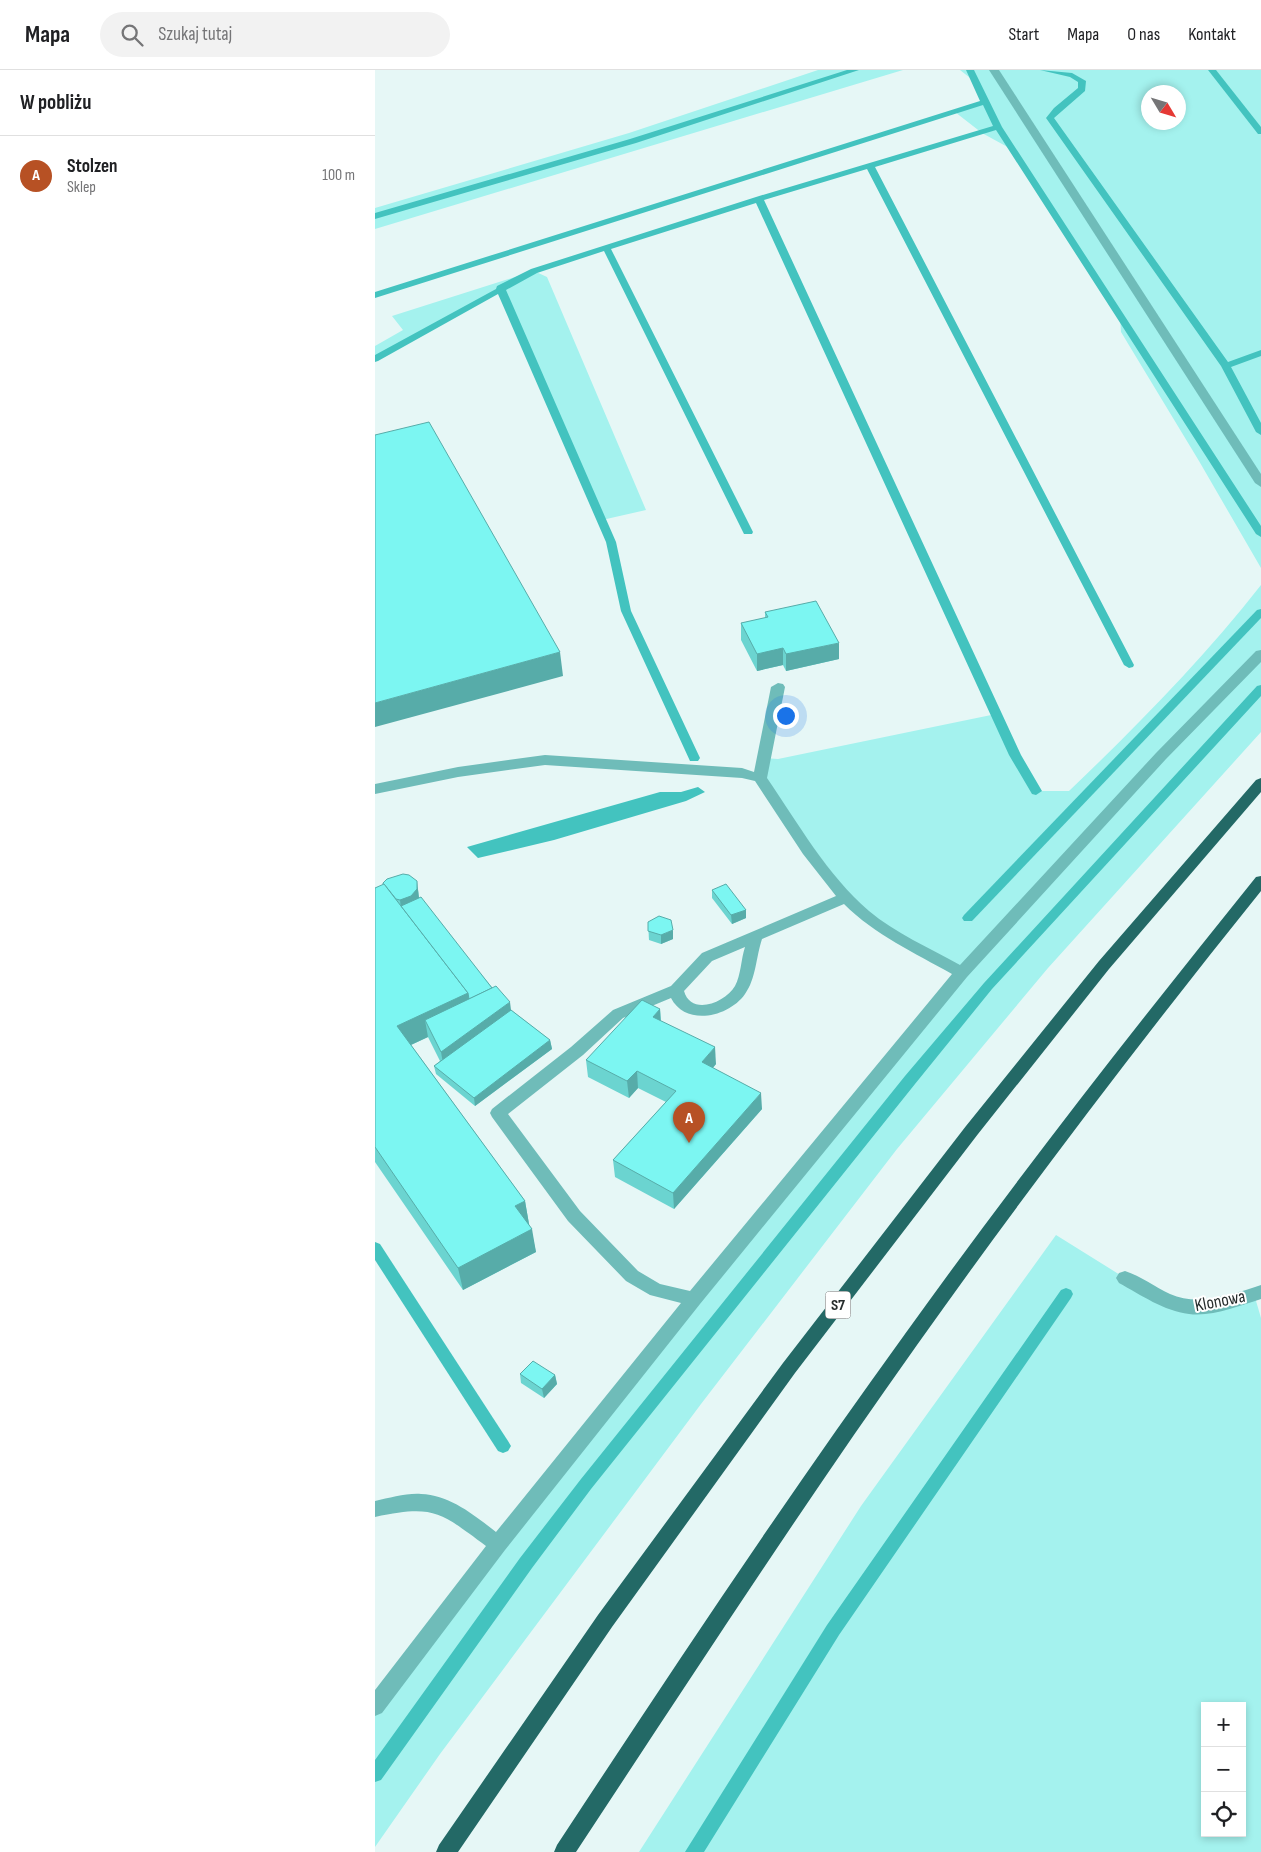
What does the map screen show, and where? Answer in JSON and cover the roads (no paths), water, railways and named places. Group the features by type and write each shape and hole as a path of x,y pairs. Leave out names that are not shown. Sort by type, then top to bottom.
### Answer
{"highway":[{"name":"S7","path":"446,1852 605,1621 795,1360 971,1130 1098,973 1261,782"},
{"path":"564,1852 678,1679 863,1407 1040,1164 1168,996 1261,881"}],"street":[{"path":"994,70 1261,483"},
{"path":"375,1706 498,1544 694,1299 962,973 1161,756 1261,654"},
{"path":"760,778 779,687"},
{"path":"375,789 458,772 545,760 742,773 760,778 808,850 846,897 864,915 886,930 962,973"},
{"path":"694,1299 656,1290 632,1276 574,1216 498,1113 577,1051 618,1014 676,990 707,957 846,897"},
{"path":"676,990 680,1002 690,1008 701,1011 714,1009 727,1002 739,991 746,979 747,963 756,935"},
{"name":"Klonowa","path":"1125,1278 1160,1298 1191,1308 1259,1295"},
{"path":"375,1509 403,1503 423,1502 441,1506 462,1518 498,1544"}],"waterway":[{"path":"375,216 633,141 855,70"},
{"path":"970,70 985,102"},
{"path":"1044,70 1072,75 1082,81 1082,89 1050,118 1226,366"},
{"path":"1212,70 1261,132"},
{"path":"375,295 985,102"},
{"path":"985,102 998,127"},
{"path":"759,199 998,127"},
{"path":"998,127 1261,534"},
{"path":"870,166 1129,665"},
{"path":"606,248 759,199"},
{"path":"759,199 1015,755 1036,791"},
{"path":"501,289 534,271 606,248"},
{"path":"606,248 748,532"},
{"path":"375,359 501,289"},
{"path":"501,289 611,542 626,611 694,758"},
{"path":"1226,366 1261,353"},
{"path":"1226,366 1261,432"},
{"path":"968,918 1261,612"},
{"path":"375,1774 526,1563 586,1484 910,1080 988,986 1261,689"},
{"path":"375,1248 503,1446"},
{"path":"694,1852 833,1630 1066,1294"}],"place":[{"name":"Stolzen","path":"689,1143"}]}
